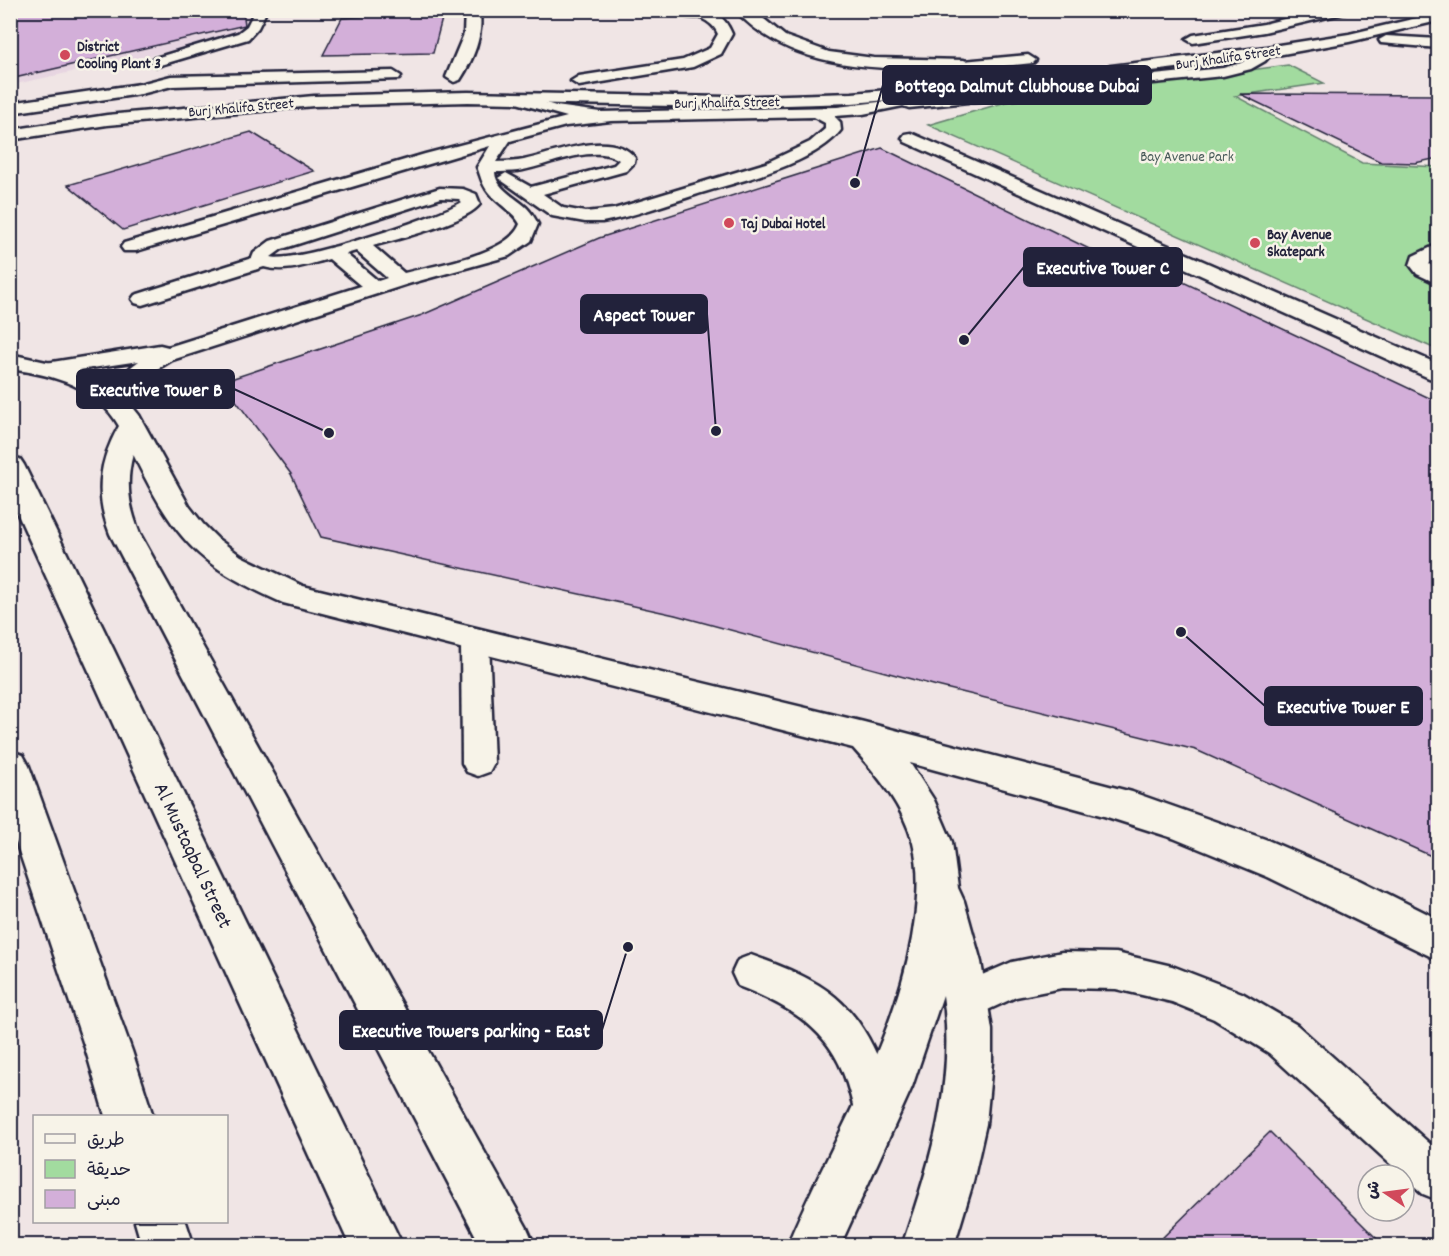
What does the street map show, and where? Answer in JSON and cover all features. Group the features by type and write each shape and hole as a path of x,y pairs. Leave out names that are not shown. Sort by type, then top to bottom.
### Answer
{"street":[{"path":"472,10 475,22 461,64 449,77 477,78"},
{"path":"742,10 776,39 824,55 882,63 964,65"},
{"name":"Burj Khalifa Street","path":"1175,42 1264,28 1340,10"},
{"name":"Burj Khalifa Street","path":"688,80 573,80 687,64 716,51 725,34 723,27 716,20 700,12"},
{"path":"1381,16 1404,14 1437,22"},
{"name":"Burj Khalifa Street","path":"10,135 107,120 314,101 417,98 738,102 929,92 1080,77 1272,51 1404,14"},
{"path":"1272,51 1304,51 1384,40 1438,44"},
{"path":"843,76 1038,59"},
{"path":"10,116 112,99 236,87 296,77"},
{"name":"Burj Khalifa Street","path":"10,108 141,89 171,81 296,77 408,77"},
{"path":"10,99 132,82 171,81"},
{"path":"10,145 60,129 107,120"},
{"path":"911,138 1438,373"},
{"path":"10,361 52,368 78,378 125,416 178,511 196,536 221,558 255,579 294,595 863,735 1098,798 1186,826 1279,862 1375,906 1438,940"},
{"path":"125,416 122,445 113,481 113,499 117,517 509,1245"},
{"name":"Al Mustaqbal Street","path":"10,465 377,1245"},
{"path":"863,735 893,766 916,802 932,843 939,887 956,949 966,1001 968,1059 964,1116 947,1190 928,1245"},
{"path":"10,766 109,1051 129,1115"},
{"path":"813,1245 875,1113 914,1020 934,933 939,887"},
{"path":"162,1223 168,1245"}],"lane":[{"path":"157,62 243,36 252,28 261,10"},
{"path":"669,10 700,12"},
{"path":"130,247 394,167 566,122 610,117 877,107 1206,74 1241,68 1257,62 1272,51"},
{"path":"877,107 901,104 929,92"},
{"path":"518,99 540,107 570,113 610,117"},
{"path":"529,132 537,127 544,117 540,107"},
{"path":"485,167 558,212 585,217 617,214 772,166 801,153 828,136 833,129 832,122 825,116 812,111"},
{"path":"765,151 828,136"},
{"path":"52,368 185,346 374,288 502,252 527,236 531,227 529,218 492,187 487,177 485,167 488,157 504,139"},
{"path":"485,167 522,165 591,149 615,150 627,158 626,163 610,171 529,193"},
{"path":"142,299 263,261 278,265 289,264 420,226 466,209 471,204 470,198 452,193 440,194 391,208 276,245 263,253 261,257 263,261"},
{"path":"548,207 580,206 609,199"},
{"path":"391,208 413,208 420,211 425,216 425,220 420,226"},
{"path":"359,244 401,280"},
{"path":"1438,250 1420,260 1419,265 1438,278"},
{"path":"332,252 374,288"},
{"path":"125,416 121,391 130,378 144,365 185,346"},
{"path":"475,641 478,763"},
{"path":"966,1001 1012,980 1062,970 1116,971 1172,984 1228,1006 1283,1039 1438,1179"},
{"path":"752,973 782,983 809,998 834,1020 853,1047 868,1079 875,1113"}],"shaded area":[{"name":"District Cooling Plant 3","path":"10,11 268,11 254,33 11,85"}],"green space":[{"name":"Bay Avenue Park","path":"1288,65 1324,83 1235,96 1362,163 1438,167 1438,350 928,125 1006,102"}],"building":[{"name":"District Cooling Plant 3","path":"10,10 243,10 245,25 10,79"},
{"path":"444,11 433,53 323,55 342,18"},
{"path":"1240,94 1438,95 1438,158 1415,163 1381,162"},
{"path":"251,132 314,171 123,230 68,185"},
{"path":"882,148 1118,263 1130,257 1438,402 1438,859 1196,750 937,686 675,615 321,537 291,474 222,382 422,315 599,238"},
{"path":"1270,1132 1356,1218 1356,1223 1361,1223 1383,1245 1155,1245"}],"place":[{"name":"District Cooling Plant 3","path":"65,55"},
{"name":"Bottega Dalmut Clubhouse Dubai","path":"855,183"},
{"name":"Taj Dubai Hotel","path":"729,223"},
{"name":"Bay Avenue Skatepark","path":"1255,243"},
{"name":"Executive Tower C","path":"964,340"},
{"name":"Aspect Tower","path":"716,431"},
{"name":"Executive Tower B","path":"329,433"},
{"name":"Executive Tower E","path":"1181,632"},
{"name":"Executive Towers parking - East","path":"628,947"}]}
